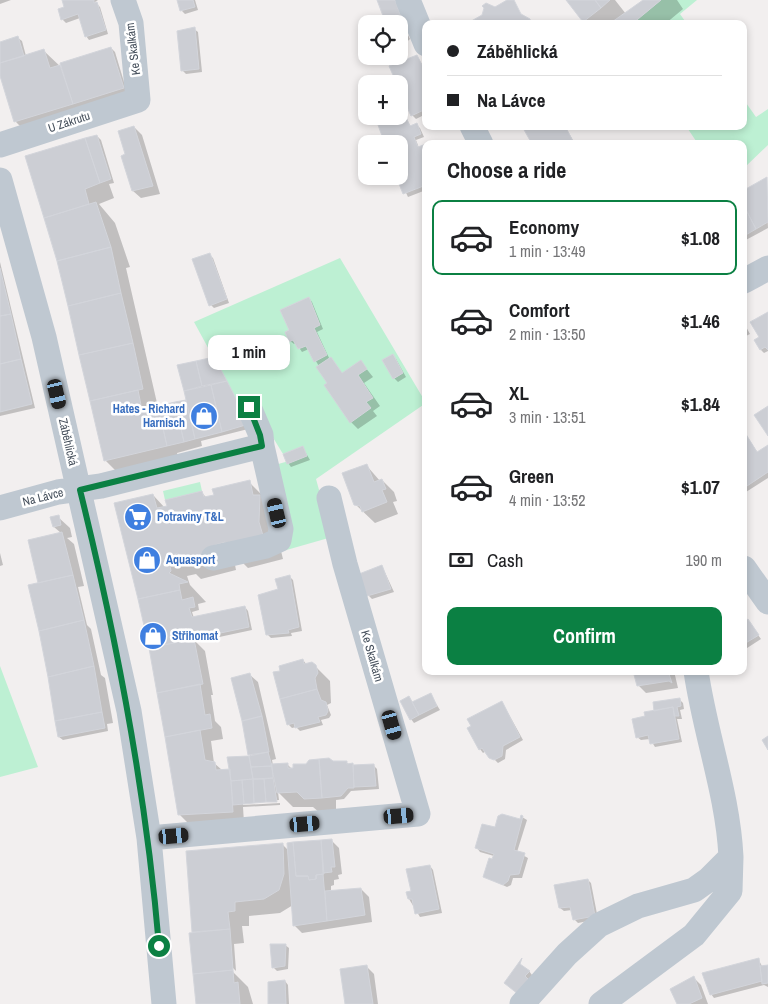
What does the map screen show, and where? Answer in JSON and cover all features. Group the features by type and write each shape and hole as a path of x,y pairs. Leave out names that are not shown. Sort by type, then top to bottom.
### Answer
{"street":[{"name":"Ke Skalkám","path":"123,0 131,23 138,100"},
{"path":"408,0 422,34"},
{"name":"U Zákrutu","path":"0,145 138,100"},
{"name":"Záběhlická","path":"0,180 44,337 129,710 149,838 164,1004"},
{"path":"747,279 768,268"},
{"path":"213,558 266,546 279,540 281,529 260,435 249,407"},
{"name":"Na Lávce","path":"0,508 58,492 80,490 262,446"},
{"name":"Ke Skalkám","path":"149,838 418,814 345,564 329,498"},
{"path":"747,572 768,602"},
{"path":"601,1004 694,935 730,891 732,857 729,822 701,702 697,675"},
{"path":"522,1004 567,954 599,925 638,906 694,890 708,880 732,857"}],"green space":[{"path":"661,0 697,0 680,14 684,20 637,20"},
{"path":"747,104 756,117 768,109 768,145 747,165 747,140 695,140 689,130 747,130"},
{"path":"340,258 422,396 422,406 316,479 332,537 283,551 271,466 307,456 303,446 283,454 269,431 242,410 194,322","holes":["309,297 320,325 314,328 326,355 314,361 306,346 298,349 293,340 289,341 285,332 289,330 280,310","393,354 403,373 393,379 382,360","358,375 373,398 366,402 370,408 324,385"]},
{"path":"200,482 202,491 165,500 163,491"},
{"path":"0,666 38,767 0,777"}],"building":[{"path":"62,0 94,0 94,3 97,2 106,30 85,37 78,14 61,20 58,9 64,7"},
{"path":"177,0 193,0 195,7 180,11"},
{"path":"377,0 395,0 401,15 383,15"},
{"path":"507,0 514,0 521,14 530,20 473,20 482,15 484,8 482,6 486,3 495,7"},
{"path":"566,0 595,0 601,8 586,20 581,20"},
{"path":"595,0 610,0 601,8"},
{"path":"643,0 661,0 637,20 615,20"},
{"path":"195,27 199,69 181,71 177,31"},
{"path":"18,36 24,56 0,63 0,42"},
{"path":"111,47 124,88 73,104 60,63"},
{"path":"44,49 50,68 60,65 73,104 14,122 0,76 0,63"},
{"path":"417,55 422,65 422,111 411,116 408,109 408,75 393,75 389,66 408,65 408,59"},
{"path":"408,122 410,126 417,123 421,134 414,137 418,147 422,146 422,187 403,194 400,185 408,185 408,135 382,135 378,125 408,125"},
{"path":"134,126 153,186 132,191 121,156 125,154 118,131"},
{"path":"524,130 567,130 572,140 530,140"},
{"path":"97,135 111,179 100,183 85,138"},
{"path":"85,138 100,183 85,189 89,204 44,218 25,156"},
{"path":"767,177 768,222 756,229 747,212 747,188"},
{"path":"96,202 111,247 57,261 44,218"},
{"path":"747,212 756,229 747,234"},
{"path":"111,247 121,293 68,306 57,261"},
{"path":"210,253 227,299 209,306 192,259"},
{"path":"0,268 11,314 0,316"},
{"path":"121,293 133,343 79,355 68,306"},
{"path":"309,297 320,325 314,328 327,355 314,362 306,346 298,349 293,340 289,342 285,332 289,330 280,310"},
{"path":"768,312 768,350 765,347 760,350 754,340 759,337 750,322"},
{"path":"11,314 21,359 0,364 0,316"},
{"path":"133,343 143,389 90,401 79,355"},
{"path":"393,354 403,373 393,379 382,360"},
{"path":"214,357 227,381 202,386 196,361"},
{"path":"331,357 342,373 361,360 367,369 358,375 373,398 366,402 371,408 350,423 324,385 327,383 316,367"},
{"path":"21,359 32,404 0,412 0,364"},
{"path":"196,361 202,386 184,391 177,365"},
{"path":"227,381 249,424 222,432 211,385"},
{"name":"Hates - Richard Harnisch","path":"211,385 222,432 195,439 184,391"},
{"path":"138,390 142,410 158,406 167,446 104,461 90,401"},
{"path":"186,400 195,439 184,442 175,402"},
{"path":"175,402 184,442 167,446 158,406"},
{"path":"768,406 768,436 754,415"},
{"path":"747,436 757,452 768,445 768,472 747,486"},
{"path":"303,446 307,456 287,464 283,454"},
{"path":"367,464 374,482 382,479 386,489 382,490 387,502 362,512 360,506 354,505 342,473"},
{"path":"250,480 253,495 260,495 259,522 264,539 226,548 225,542 215,545 217,551 180,559 178,553 168,556 171,571 169,573 188,582 179,584 180,590 138,599 114,503 153,494 157,508 167,506 165,500 202,491 204,497 214,495 212,489"},
{"path":"59,515 61,525 53,527 50,517"},
{"path":"62,532 73,575 38,583 28,540"},
{"path":"382,565 391,589 367,596 359,574"},
{"path":"73,575 84,620 39,631 28,585"},
{"path":"290,575 299,627 288,630 289,633 266,635 258,595 278,589 275,579"},
{"path":"180,590 182,600 193,597 195,607 189,608 192,617 245,606 249,627 149,648 138,599"},
{"path":"84,620 94,666 48,677 39,631"},
{"path":"747,620 759,635 747,642"},
{"path":"194,639 203,684 157,693 149,648"},
{"path":"303,659 304,664 312,662 316,665 318,673 315,678 317,689 280,699 273,672 280,671 279,666"},
{"path":"94,666 102,712 55,721 48,677"},
{"path":"250,673 262,716 242,721 231,678"},
{"path":"634,675 669,675 672,683 669,681 637,686"},
{"path":"200,684 205,715 210,714 212,728 165,737 157,693"},
{"path":"317,689 321,700 326,702 328,711 326,715 318,717 320,722 295,728 294,723 287,725 280,699"},
{"path":"431,693 437,706 419,715 412,702"},
{"path":"409,696 419,715 410,720 400,701"},
{"path":"680,698 681,706 677,707 679,716 674,716 673,707 654,711 653,702"},
{"path":"502,701 520,737 503,746 502,756 494,760 489,758 482,748 479,750 467,728 471,726 467,719"},
{"path":"673,707 679,739 650,744 648,735 636,738 632,719 645,716 644,712"},
{"path":"102,712 105,728 58,737 55,721"},
{"path":"262,716 269,752 248,755 242,721"},
{"path":"200,730 205,760 215,762 216,770 230,769 233,812 178,815 165,737"},
{"path":"768,736 768,750 762,740"},
{"path":"268,752 272,766 251,767 249,756"},
{"path":"249,756 253,779 231,781 227,757"},
{"path":"329,758 333,761 347,761 347,764 353,763 354,788 348,788 341,796 322,798 319,759"},
{"path":"319,759 322,798 304,799 297,792 277,793 271,764 288,763 288,768 293,768 293,764 306,764 309,760"},
{"path":"374,764 376,786 354,787 353,765"},
{"path":"272,766 273,778 253,779 251,767"},
{"path":"273,778 277,802 266,802 264,779"},
{"path":"253,779 254,803 244,804 242,780"},
{"path":"253,779 264,779 266,802 254,803"},
{"path":"242,780 244,804 233,805 231,781"},
{"path":"502,814 520,819 521,815 523,816 514,850 525,853 519,874 510,875 508,881 503,885 483,877 489,858 492,859 494,854 475,848 482,824 495,827 498,816"},
{"path":"332,839 335,867 331,867 332,872 323,873 321,840"},
{"path":"321,840 324,874 316,875 316,879 309,880 308,876 296,876 293,842"},
{"path":"293,842 296,876 308,876 309,880 316,879 316,875 323,874 327,921 293,926 287,843"},
{"path":"283,843 284,874 279,890 264,899 235,902 235,911 228,912 230,929 192,932 186,851"},
{"path":"430,865 439,909 415,914 412,899 408,899 406,892 411,891 406,869"},
{"path":"588,879 595,916 573,920 570,907 559,908 554,885"},
{"path":"361,888 365,915 327,921 325,891"},
{"path":"230,929 233,970 193,974 189,933"},
{"path":"270,944 286,944 285,966 272,968"},
{"path":"522,958 520,964 530,971 525,976 528,979 518,994 504,983"},
{"path":"759,958 762,981 710,995 702,973"},
{"path":"367,965 373,1004 345,1004 340,969"},
{"path":"768,965 768,983 762,984 760,966"},
{"path":"233,970 234,983 238,982 240,1004 196,1004 193,974"},
{"path":"694,976 702,998 689,1004 677,1004 670,989"},
{"path":"285,980 286,1004 268,1004 268,982"}],"place":[{"name":"Hates - Richard Harnisch","path":"204,416"},
{"name":"Potraviny T&L","path":"138,517"},
{"name":"Aquasport","path":"147,560"},
{"name":"Střihomat","path":"153,636"}],"route":[{"path":"159,946 149,838 132,724 80,490 262,446 260,435 249,407"}]}
